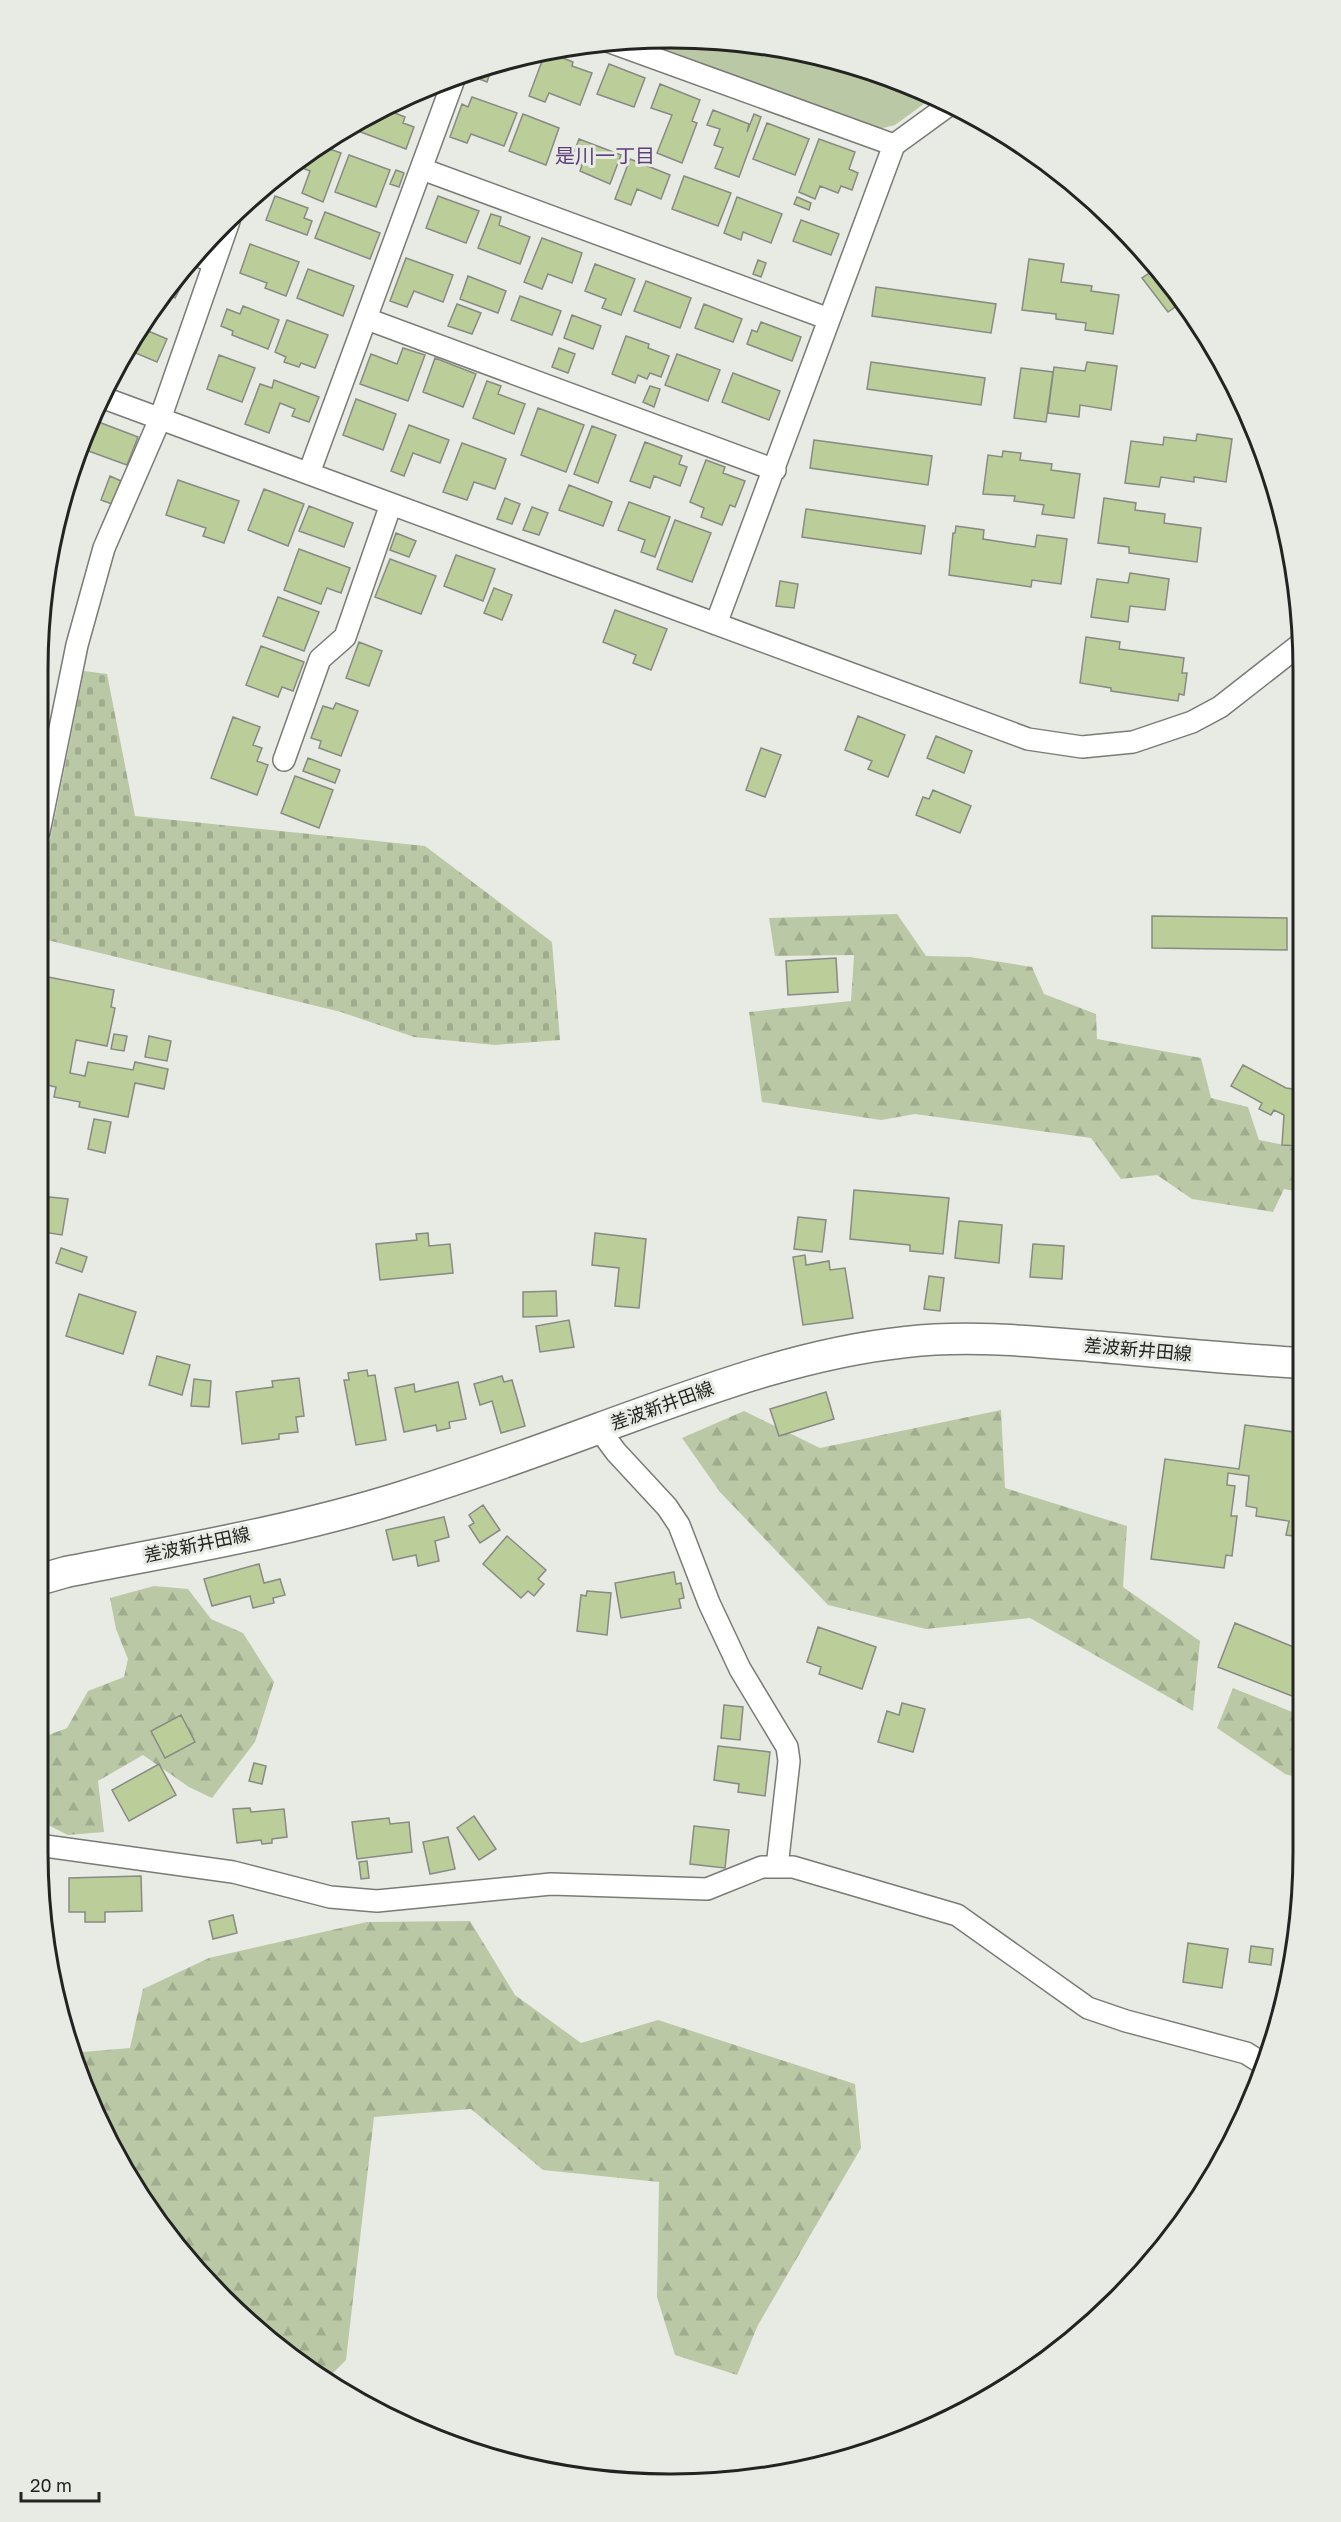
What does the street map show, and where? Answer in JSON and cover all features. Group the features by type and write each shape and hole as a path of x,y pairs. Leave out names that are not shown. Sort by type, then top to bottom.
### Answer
{"main road":[{"name":"差波新井田線","path":"48,1577 293,1525 390,1500 599,1429 686,1396 776,1368 840,1352 907,1342 968,1339 1040,1342 1293,1362"}],"street":[{"path":"629,49 894,145"},
{"path":"309,473 451,88"},
{"path":"717,624 894,145 942,110"},
{"path":"422,169 829,319"},
{"path":"48,788 77,645 104,548 160,419 204,258"},
{"path":"367,319 775,470"},
{"path":"110,400 1028,739 1082,747 1133,742 1192,722 1220,707 1293,650"},
{"path":"284,760 320,659 345,637 390,504"},
{"path":"599,1429 616,1452 667,1507 679,1525 710,1603 740,1669 787,1747 789,1761 777,1867"},
{"path":"48,1846 233,1872 330,1897 377,1901 551,1884 707,1889 762,1867 793,1867 957,1916 1088,2008 1126,2021 1246,2054 1257,2060"}],"green space":[{"path":"663,48 711,49 792,60 871,81 926,103 895,125 879,129"},
{"path":"84,671 107,674 135,816 425,846 552,942 560,1040 495,1045 414,1037 341,1012 48,940 48,845"},
{"path":"897,914 926,956 970,957 1032,967 1044,994 1096,1014 1097,1039 1201,1058 1211,1098 1248,1107 1259,1140 1293,1147 1293,1191 1284,1189 1273,1212 1192,1199 1157,1175 1121,1179 1091,1138 915,1114 881,1120 762,1102 749,1012 851,1001 854,955 775,956 769,918"},
{"path":"1001,1410 1005,1488 1127,1526 1123,1587 1200,1641 1193,1711 1030,1618 926,1629 828,1605 720,1492 682,1438 744,1411 820,1448"},
{"path":"154,1586 188,1589 211,1619 243,1633 274,1682 255,1742 212,1798 189,1787 143,1755 98,1781 104,1832 68,1835 48,1825 48,1735 67,1728 88,1691 124,1677 128,1659 116,1629 110,1598"},
{"path":"1233,1688 1293,1712 1293,1776 1285,1774 1217,1728"},
{"path":"470,1921 515,1995 581,2043 658,2020 855,2084 861,2148 758,2325 737,2375 675,2355 657,2297 659,2182 543,2170 471,2109 374,2117 346,2360 332,2374 260,2320 202,2262 153,2197 131,2163 95,2090 81,2052 130,2048 143,1989 209,1958 367,1922"}],"building":[{"path":"562,58 573,62 572,66 592,73 580,105 549,93 545,102 529,96 542,62"},
{"path":"609,64 645,78 634,107 597,94"},
{"path":"489,75 487,82 478,79"},
{"path":"660,84 700,100 692,121 697,123 682,163 657,153 672,115 651,108"},
{"path":"472,97 517,113 504,146 471,134 467,143 450,137 462,104 468,107"},
{"path":"713,110 749,124 747,132 754,114 761,117 739,177 715,168 723,148 714,145 720,129 707,125"},
{"path":"394,113 405,117 403,123 414,127 406,149 359,131"},
{"path":"523,114 559,128 546,165 509,151"},
{"path":"767,123 809,139 795,175 753,159"},
{"path":"579,139 621,155 610,184 580,171 582,165 571,161"},
{"path":"819,139 855,152 849,169 858,173 852,190 841,186 838,193 820,186 815,199 799,192"},
{"path":"331,149 341,153 323,202 302,193 310,171 304,169"},
{"path":"349,155 390,170 376,207 335,192"},
{"path":"630,159 670,175 661,199 637,189 631,205 615,199"},
{"path":"396,170 404,173 399,187 390,184"},
{"path":"684,176 731,193 718,226 672,209"},
{"path":"275,196 308,208 304,218 312,221 307,235 266,220"},
{"path":"438,196 479,211 466,243 426,228"},
{"path":"737,197 782,214 771,243 743,232 741,240 724,233"},
{"path":"797,197 811,203 809,210 794,204"},
{"path":"325,212 380,233 370,259 315,238"},
{"path":"491,214 501,217 499,225 530,237 520,264 478,248"},
{"path":"801,220 839,234 831,255 793,241"},
{"path":"542,238 582,253 572,283 548,274 542,289 524,282"},
{"path":"250,244 299,262 286,296 265,288 267,283 240,273"},
{"path":"406,258 453,275 443,302 414,291 407,307 390,301"},
{"path":"1029,259 1064,264 1061,282 1092,286 1091,291 1119,295 1113,334 1085,330 1086,323 1056,319 1056,314 1022,310"},
{"path":"758,260 766,263 761,277 753,274"},
{"path":"595,264 635,279 621,315 602,308 606,299 585,291"},
{"path":"308,269 354,286 343,316 297,298"},
{"path":"1149,273 1175,307 1168,312 1142,278"},
{"path":"468,276 506,291 498,313 460,299"},
{"path":"646,281 691,298 680,328 634,311"},
{"path":"876,287 996,304 991,333 872,316"},
{"path":"520,296 561,311 552,335 511,320"},
{"path":"457,304 481,313 472,334 448,326"},
{"path":"704,304 742,319 733,342 695,328"},
{"path":"243,306 279,320 268,349 232,335 233,331 221,326 227,309 240,314"},
{"path":"572,315 601,326 593,349 564,338"},
{"path":"287,320 328,335 315,368 301,363 299,367 284,362 286,357 275,352"},
{"path":"761,322 801,337 792,361 747,344 752,330 757,332"},
{"path":"149,331 167,339 157,362 135,353"},
{"path":"626,336 649,344 648,348 669,356 661,377 650,373 647,379 638,375 635,383 612,374"},
{"path":"403,348 425,355 408,401 360,384 371,354 397,364"},
{"path":"559,348 575,354 568,373 552,367"},
{"path":"677,354 720,370 708,401 665,385"},
{"path":"219,355 255,368 242,402 207,389"},
{"path":"435,358 476,374 463,407 423,392"},
{"path":"871,362 985,378 981,405 867,389"},
{"path":"1087,362 1117,366 1111,410 1080,405 1079,417 1048,413 1054,367 1085,371"},
{"path":"1021,368 1053,372 1046,422 1014,418"},
{"path":"733,373 780,391 769,420 722,402"},
{"path":"274,380 319,397 309,422 292,416 295,409 280,403 269,433 245,424 260,384 272,388"},
{"path":"487,381 501,386 498,394 525,404 514,434 473,418"},
{"path":"650,386 660,389 654,407 643,402"},
{"path":"356,399 396,414 383,450 343,435"},
{"path":"538,408 584,425 566,472 521,455"},
{"path":"99,422 138,437 127,465 88,451"},
{"path":"409,425 449,440 440,463 413,453 404,476 391,471"},
{"path":"592,426 616,435 598,483 574,474"},
{"path":"1197,434 1232,439 1226,482 1194,477 1194,482 1161,477 1159,487 1125,483 1131,441 1163,445 1164,437 1196,441"},
{"path":"814,440 932,456 928,485 810,468"},
{"path":"645,442 682,456 679,464 687,467 680,486 654,476 650,488 630,481"},
{"path":"462,443 506,459 495,489 474,482 467,500 443,492"},
{"path":"1003,451 1021,453 1020,460 1052,464 1051,470 1080,474 1074,518 1042,514 1044,505 1014,501 1015,496 983,494 988,455 1002,457"},
{"path":"706,460 725,467 723,473 745,481 735,507 730,505 722,525 701,517 704,508 690,502"},
{"path":"110,476 121,481 112,504 101,500"},
{"path":"178,480 239,501 224,543 203,536 206,528 166,515"},
{"path":"569,485 612,502 603,526 559,510"},
{"path":"264,489 304,504 288,546 248,530"},
{"path":"505,498 520,504 512,524 497,519"},
{"path":"1104,498 1136,503 1135,510 1165,514 1164,523 1201,528 1197,562 1129,553 1129,547 1098,543"},
{"path":"629,502 670,517 655,557 641,552 645,540 618,530"},
{"path":"309,506 353,523 344,547 299,531"},
{"path":"532,507 548,513 539,535 523,530"},
{"path":"806,509 925,526 921,554 802,537"},
{"path":"675,520 711,533 692,582 657,569"},
{"path":"956,526 984,530 983,539 1035,547 1037,535 1067,539 1061,584 1032,580 1031,587 949,575 953,533 955,533"},
{"path":"396,533 416,541 409,557 390,550"},
{"path":"299,549 350,568 341,593 327,588 321,604 284,590"},
{"path":"456,555 495,569 483,601 444,586"},
{"path":"390,559 436,576 421,614 375,597"},
{"path":"1130,573 1169,579 1165,610 1130,606 1128,622 1091,617 1097,579 1128,583"},
{"path":"780,581 798,584 794,608 776,606"},
{"path":"494,588 512,595 502,620 484,613"},
{"path":"278,597 319,612 304,651 263,636"},
{"path":"615,610 667,629 651,670 633,663 636,655 603,642"},
{"path":"1086,637 1120,642 1119,649 1184,658 1182,673 1187,673 1184,695 1179,694 1178,701 1111,691 1111,688 1080,683"},
{"path":"359,642 382,651 369,686 346,678"},
{"path":"261,646 304,662 293,691 282,687 278,697 246,685"},
{"path":"336,703 358,711 341,756 319,748 321,741 311,738 323,706 333,709"},
{"path":"858,716 905,735 888,777 868,769 872,761 845,750"},
{"path":"233,717 260,727 253,745 262,748 257,761 268,765 257,795 211,778"},
{"path":"936,736 972,751 964,773 927,758"},
{"path":"761,748 781,755 765,797 746,790"},
{"path":"308,758 340,770 335,783 303,771"},
{"path":"295,776 333,790 319,828 281,813"},
{"path":"933,790 971,806 960,833 916,815 923,797 929,799"},
{"path":"1152,916 1287,918 1287,950 1152,948"},
{"path":"836,958 838,992 788,995 786,961"},
{"path":"48,977 114,990 111,1007 115,1008 107,1046 76,1040 70,1073 85,1076 88,1062 133,1070 135,1062 168,1069 164,1089 135,1083 128,1117 79,1107 80,1102 54,1097 56,1087 48,1085"},
{"path":"114,1034 127,1036 124,1051 111,1049"},
{"path":"149,1036 171,1041 167,1061 145,1057"},
{"path":"1243,1065 1286,1088 1293,1089 1293,1146 1282,1145 1284,1115 1274,1110 1271,1115 1259,1109 1262,1103 1231,1086"},
{"path":"94,1119 111,1122 105,1153 88,1149"},
{"path":"854,1190 949,1198 943,1254 910,1251 910,1245 850,1239"},
{"path":"49,1197 68,1199 62,1235 48,1233"},
{"path":"798,1217 826,1220 822,1252 794,1249"},
{"path":"959,1221 1002,1225 999,1263 955,1258"},
{"path":"428,1233 429,1246 450,1244 453,1273 380,1280 376,1244 417,1240 416,1234"},
{"path":"595,1233 646,1239 639,1308 615,1306 619,1268 592,1265"},
{"path":"1033,1244 1064,1246 1062,1279 1030,1277"},
{"path":"61,1248 87,1257 82,1272 56,1263"},
{"path":"805,1255 806,1265 829,1261 830,1270 845,1268 853,1318 803,1325 793,1257"},
{"path":"929,1276 944,1278 940,1311 924,1309"},
{"path":"556,1291 557,1316 523,1317 523,1292"},
{"path":"79,1294 136,1312 123,1354 66,1336"},
{"path":"569,1320 574,1347 540,1352 536,1326"},
{"path":"157,1356 190,1365 182,1395 149,1385"},
{"path":"367,1370 368,1376 375,1375 386,1440 356,1445 344,1380 349,1380 348,1373"},
{"path":"502,1376 504,1382 512,1380 525,1426 501,1433 492,1401 480,1405 474,1384"},
{"path":"299,1378 304,1416 296,1417 298,1432 279,1434 279,1439 242,1444 236,1392 273,1387 272,1381"},
{"path":"194,1379 211,1381 209,1407 191,1406"},
{"path":"458,1382 466,1419 449,1422 450,1428 437,1431 436,1425 404,1432 395,1388 414,1384 415,1392"},
{"path":"826,1392 834,1419 779,1436 770,1409"},
{"path":"1245,1425 1293,1432 1293,1536 1286,1535 1289,1521 1256,1516 1257,1508 1246,1506 1249,1476 1228,1473 1227,1485 1235,1486 1231,1516 1237,1516 1232,1556 1226,1555 1224,1568 1151,1559 1165,1459 1239,1469"},
{"path":"483,1505 500,1530 480,1543 469,1526 474,1523 469,1515"},
{"path":"444,1517 449,1537 435,1541 439,1561 418,1566 416,1555 393,1560 386,1530"},
{"path":"507,1536 546,1570 538,1579 544,1584 534,1596 528,1591 521,1598 483,1564"},
{"path":"259,1564 264,1583 280,1579 285,1595 273,1598 274,1603 253,1608 250,1596 212,1606 204,1579"},
{"path":"674,1572 676,1584 681,1583 684,1598 679,1599 681,1608 621,1618 615,1583"},
{"path":"587,1591 611,1593 607,1635 577,1631 581,1595 586,1596"},
{"path":"1235,1623 1293,1647 1293,1696 1218,1667"},
{"path":"818,1627 876,1647 862,1689 819,1674 821,1667 807,1662"},
{"path":"902,1703 925,1709 913,1752 878,1742 887,1711 899,1715"},
{"path":"724,1705 743,1707 740,1740 721,1738"},
{"path":"181,1715 195,1742 165,1758 151,1731"},
{"path":"718,1746 770,1752 765,1796 738,1792 739,1784 714,1780"},
{"path":"254,1763 266,1766 262,1784 249,1781"},
{"path":"159,1764 176,1795 129,1821 112,1790"},
{"path":"250,1808 251,1812 284,1809 287,1837 272,1839 272,1843 262,1844 261,1840 237,1843 233,1809"},
{"path":"474,1816 496,1849 479,1860 457,1828"},
{"path":"389,1818 390,1824 409,1822 412,1852 357,1859 352,1822"},
{"path":"694,1826 729,1830 725,1868 690,1864"},
{"path":"448,1837 455,1869 430,1874 423,1842"},
{"path":"367,1861 369,1878 361,1879 359,1862"},
{"path":"141,1876 142,1911 105,1912 105,1922 85,1922 85,1912 69,1912 69,1878"},
{"path":"233,1915 237,1933 213,1939 209,1921"},
{"path":"1188,1943 1228,1949 1222,1988 1183,1982"},
{"path":"1251,1946 1273,1949 1271,1965 1249,1962"}],"district":[{"name":"是川一丁目","path":"605,156"}]}
